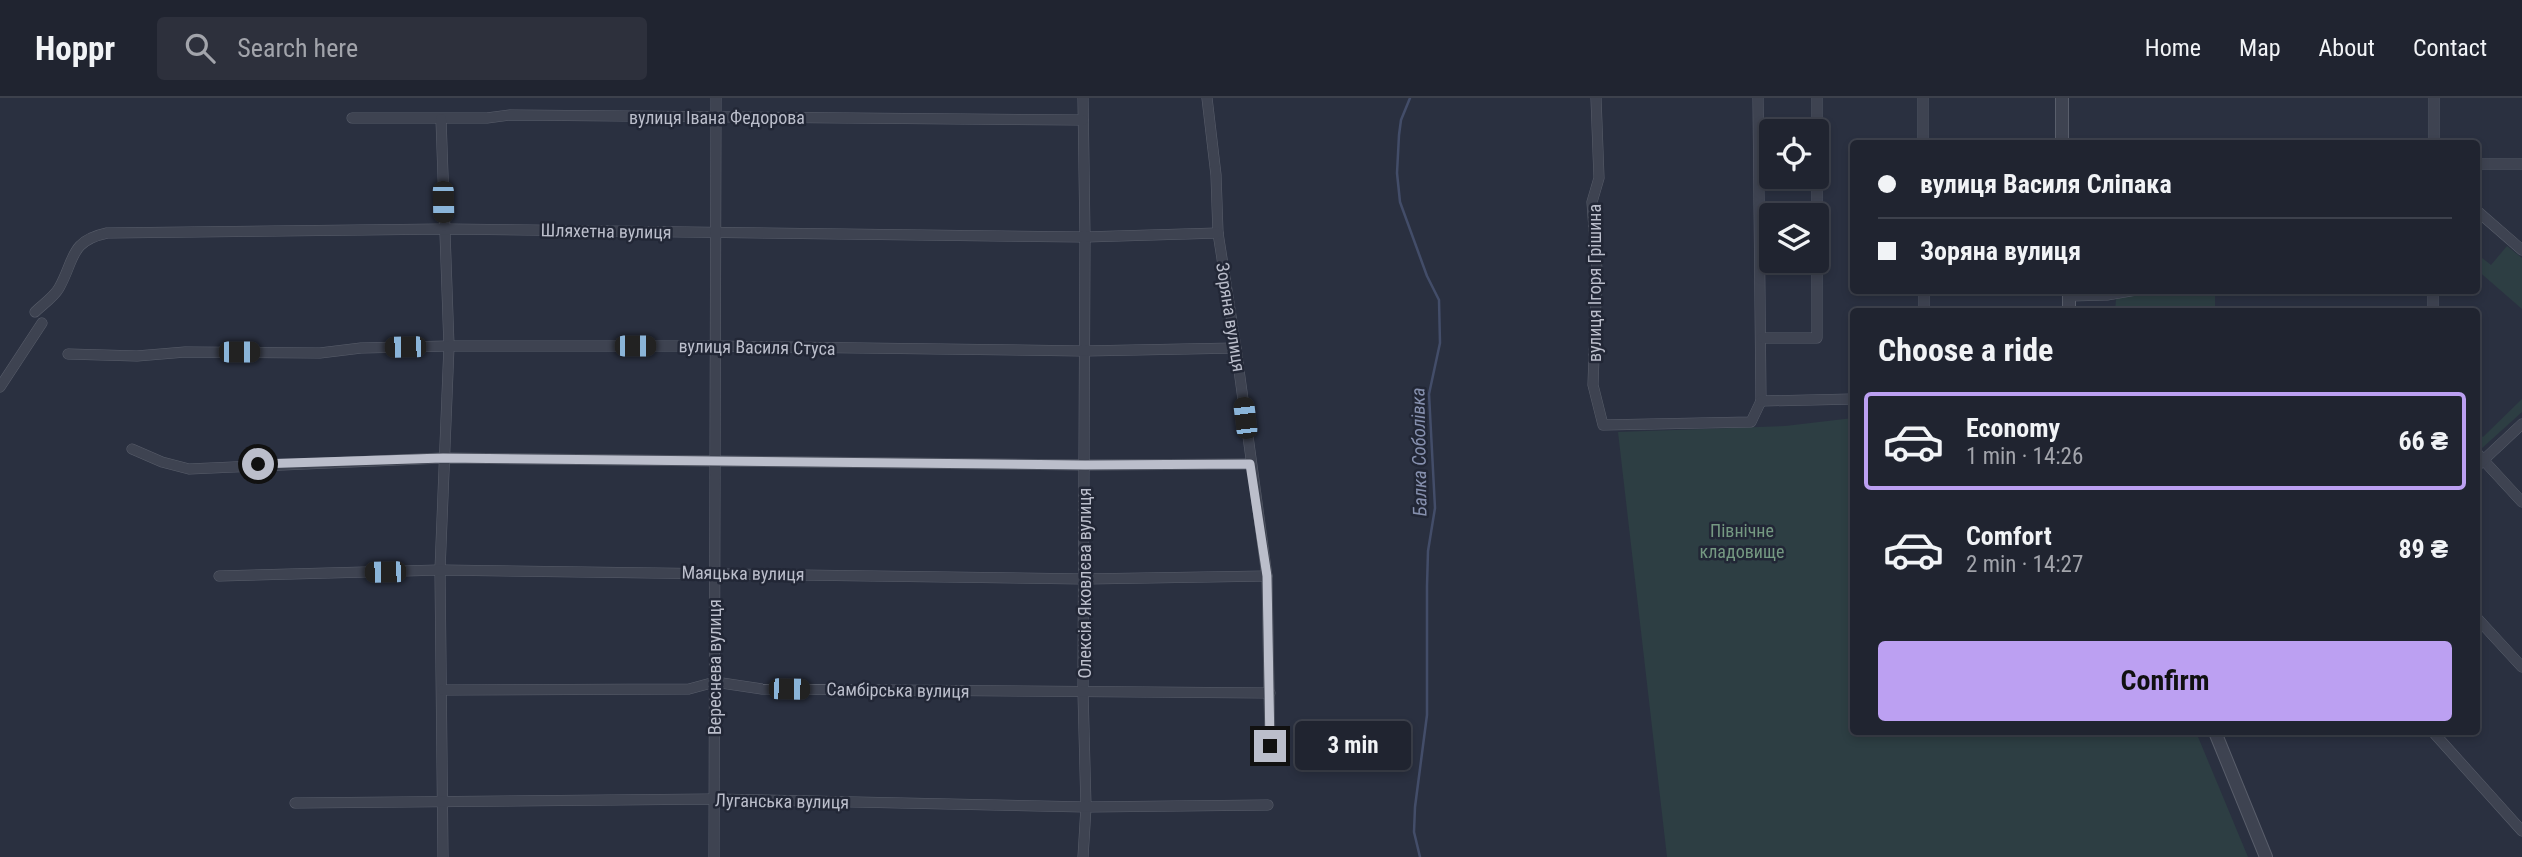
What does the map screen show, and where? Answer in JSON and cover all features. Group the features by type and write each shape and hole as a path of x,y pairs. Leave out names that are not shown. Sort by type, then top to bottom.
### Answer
{"street":[{"name":"Вереснева вулиця","path":"714,857 716,98"},
{"name":"Олексія Яковлєва вулиця","path":"1083,98 1083,692 1086,807 1083,857"},
{"name":"Зоряна вулиця","path":"1207,98 1216,175 1217,233 1236,348 1267,576 1270,746"},
{"name":"вулиця Ігоря Грішина","path":"1596,98 1599,178 1592,202 1597,270 1593,385 1603,425 1751,422 1762,401"},
{"path":"1758,98 1762,401 1850,400"},
{"path":"1762,338 1817,338 1817,98"},
{"path":"1923,98 1923,140"},
{"path":"2062,98 2062,140"},
{"path":"2434,98 2434,140"},
{"name":"вулиця Івана Федорова","path":"352,118 442,119 509,115 1083,120"},
{"path":"442,119 449,346 440,570 443,857"},
{"path":"2480,164 2522,164"},
{"path":"2480,213 2522,250"},
{"name":"Шляхетна вулиця","path":"34,312 58,291 75,250 89,236 107,233 444,229 1085,237 1217,233"},
{"path":"0,387 42,323"},
{"name":"вулиця Василя Стуса","path":"68,354 137,356 185,352 320,353 361,348 449,346 1084,351 1236,348"},
{"path":"2480,459 2522,424"},
{"path":"132,449 162,462 189,469 443,458 1085,465 1250,464"},
{"path":"2480,461 2522,502"},
{"name":"Маяцька вулиця","path":"219,576 440,570 1085,579 1267,576"},
{"path":"2480,621 2522,667"},
{"name":"Самбірська вулиця","path":"443,690 689,689 715,682 762,688 1270,693"},
{"path":"2216,735 2266,857"},
{"path":"2436,735 2522,831"},
{"name":"Луганська вулиця","path":"295,803 713,799 1086,807 1268,805"}],"green space":[{"path":"2507,246 2522,258 2522,309 2480,272 2480,256 2491,265"},
{"path":"2137,294 2215,294 2215,308 2115,308 2116,299"},
{"path":"2522,399 2522,412 2481,449 2480,434 2483,437"},
{"name":"Північне кладовище","path":"1850,418 1850,735 2197,735 2248,857 1667,857 1618,432 1785,426"}],"waterway":[{"name":"Балка Соболівка","path":"1410,98 1401,120 1399,135 1397,173 1400,202 1427,276 1439,300 1440,343 1429,394 1435,508 1428,551 1427,715 1415,807 1414,832 1420,857"}],"route":[{"path":"258,464 443,458 1085,465 1250,464 1267,576 1270,746"}]}
